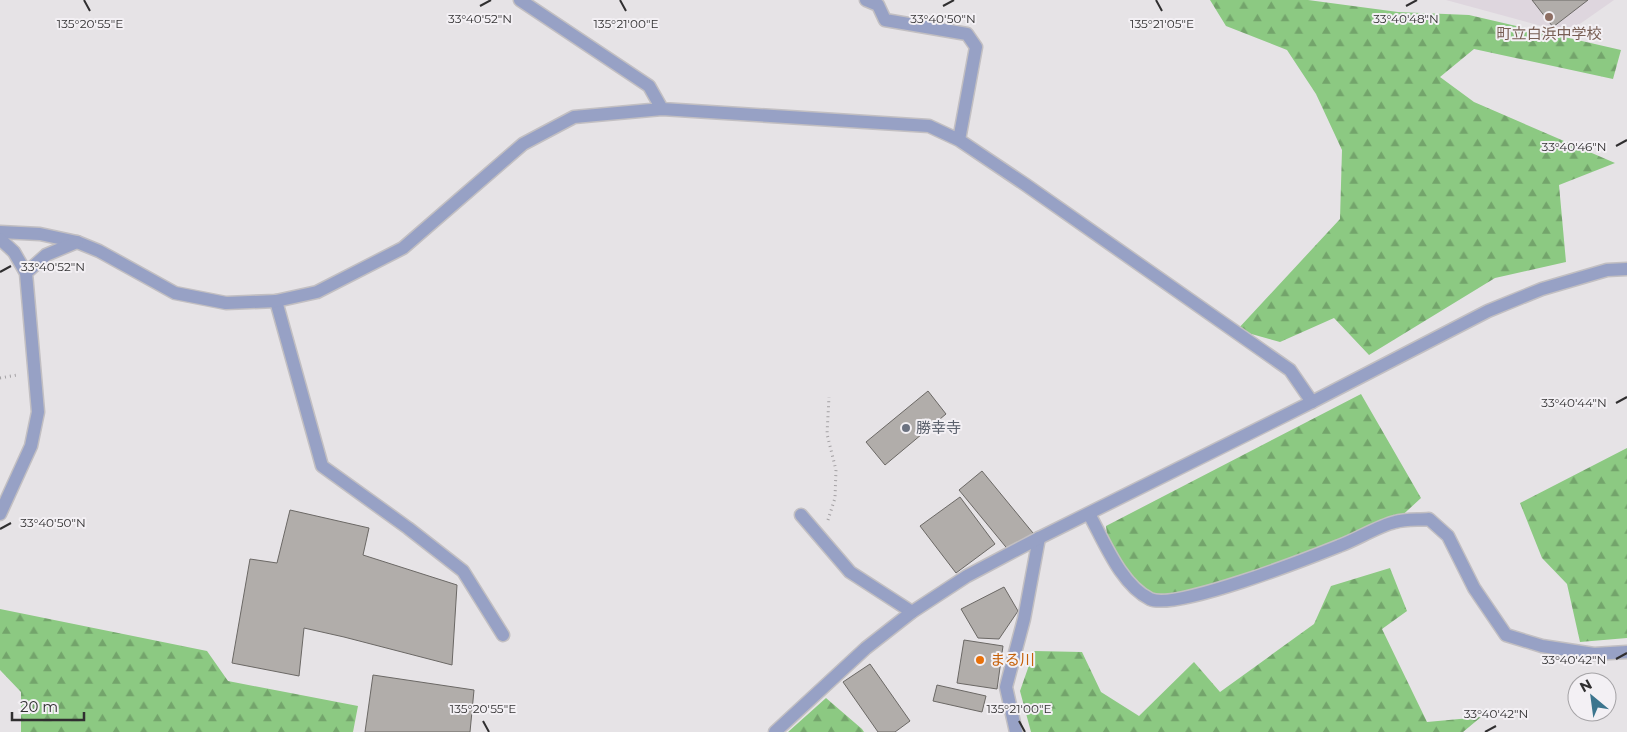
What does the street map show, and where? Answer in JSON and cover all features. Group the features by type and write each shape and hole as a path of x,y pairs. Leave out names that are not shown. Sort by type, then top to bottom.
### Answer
{"street":[{"path":"520,0 648,86 662,109"},
{"path":"866,0 878,5 885,20 967,34 976,47 959,140"},
{"path":"0,232 40,234 77,242 99,251 175,293 226,303 276,301 317,292 403,248 523,144 574,117 662,109 930,126 959,140 1290,370 1312,402"},
{"path":"0,239 14,252 26,273 38,412 31,446 0,514"},
{"path":"26,273 46,255 77,242"},
{"path":"775,732 866,648 912,612 967,576 1488,311 1542,289 1607,270 1627,269"},
{"path":"276,301 322,466 408,528 463,571 503,635"},
{"path":"1089,514 1128,584 1151,600 1180,599 1219,589 1322,553 1395,522 1429,519 1448,536 1474,588 1506,635 1542,646 1594,654 1627,652"},
{"path":"801,515 850,572 912,612"},
{"path":"1016,732 1006,687 1024,619 1039,538"}],"path":[{"path":"821,539 834,498 836,470 827,434 829,397"}],"shaded area":[{"name":"町立白浜中学校","path":"1446,0 1614,0 1567,33"}],"green space":[{"path":"1210,0 1308,0 1398,12 1469,15 1621,50 1613,79 1474,49 1440,77 1474,102 1615,163 1559,185 1566,262 1495,278 1369,355 1334,318 1280,342 1237,330 1340,219 1342,150 1316,94 1287,50 1226,26"},
{"path":"1361,394 1421,498 1395,522 1302,562 1151,600 1109,552 1106,526"},
{"path":"1627,448 1627,638 1580,642 1567,584 1542,558 1520,503"},
{"path":"1390,568 1407,611 1382,629 1427,722 1481,717 1463,732 1031,732 1020,691 1034,651 1082,652 1101,692 1139,716 1194,662 1220,692 1314,624 1331,586"},
{"path":"0,609 207,651 228,681 358,706 353,732 21,732 21,692 0,670"},
{"path":"826,698 864,732 788,732"}],"building":[{"path":"1532,0 1588,0 1553,27"},
{"name":"勝幸寺","path":"928,391 946,414 885,465 866,442"},
{"path":"982,471 1033,533 1010,552 959,490"},
{"path":"960,497 995,544 956,573 920,526"},
{"path":"290,510 369,528 363,555 457,585 452,665 304,628 299,676 232,663 250,559 277,563"},
{"path":"1004,587 1018,611 999,639 978,638 961,609"},
{"path":"964,640 1003,646 997,689 957,683"},
{"path":"870,664 910,721 895,732 878,732 843,682"},
{"path":"373,675 474,690 470,732 365,732"},
{"path":"937,685 986,696 982,712 933,701"}],"place":[{"name":"町立白浜中学校","path":"1549,17"},
{"name":"勝幸寺","path":"906,428"},
{"name":"まる川","path":"980,660"}]}
